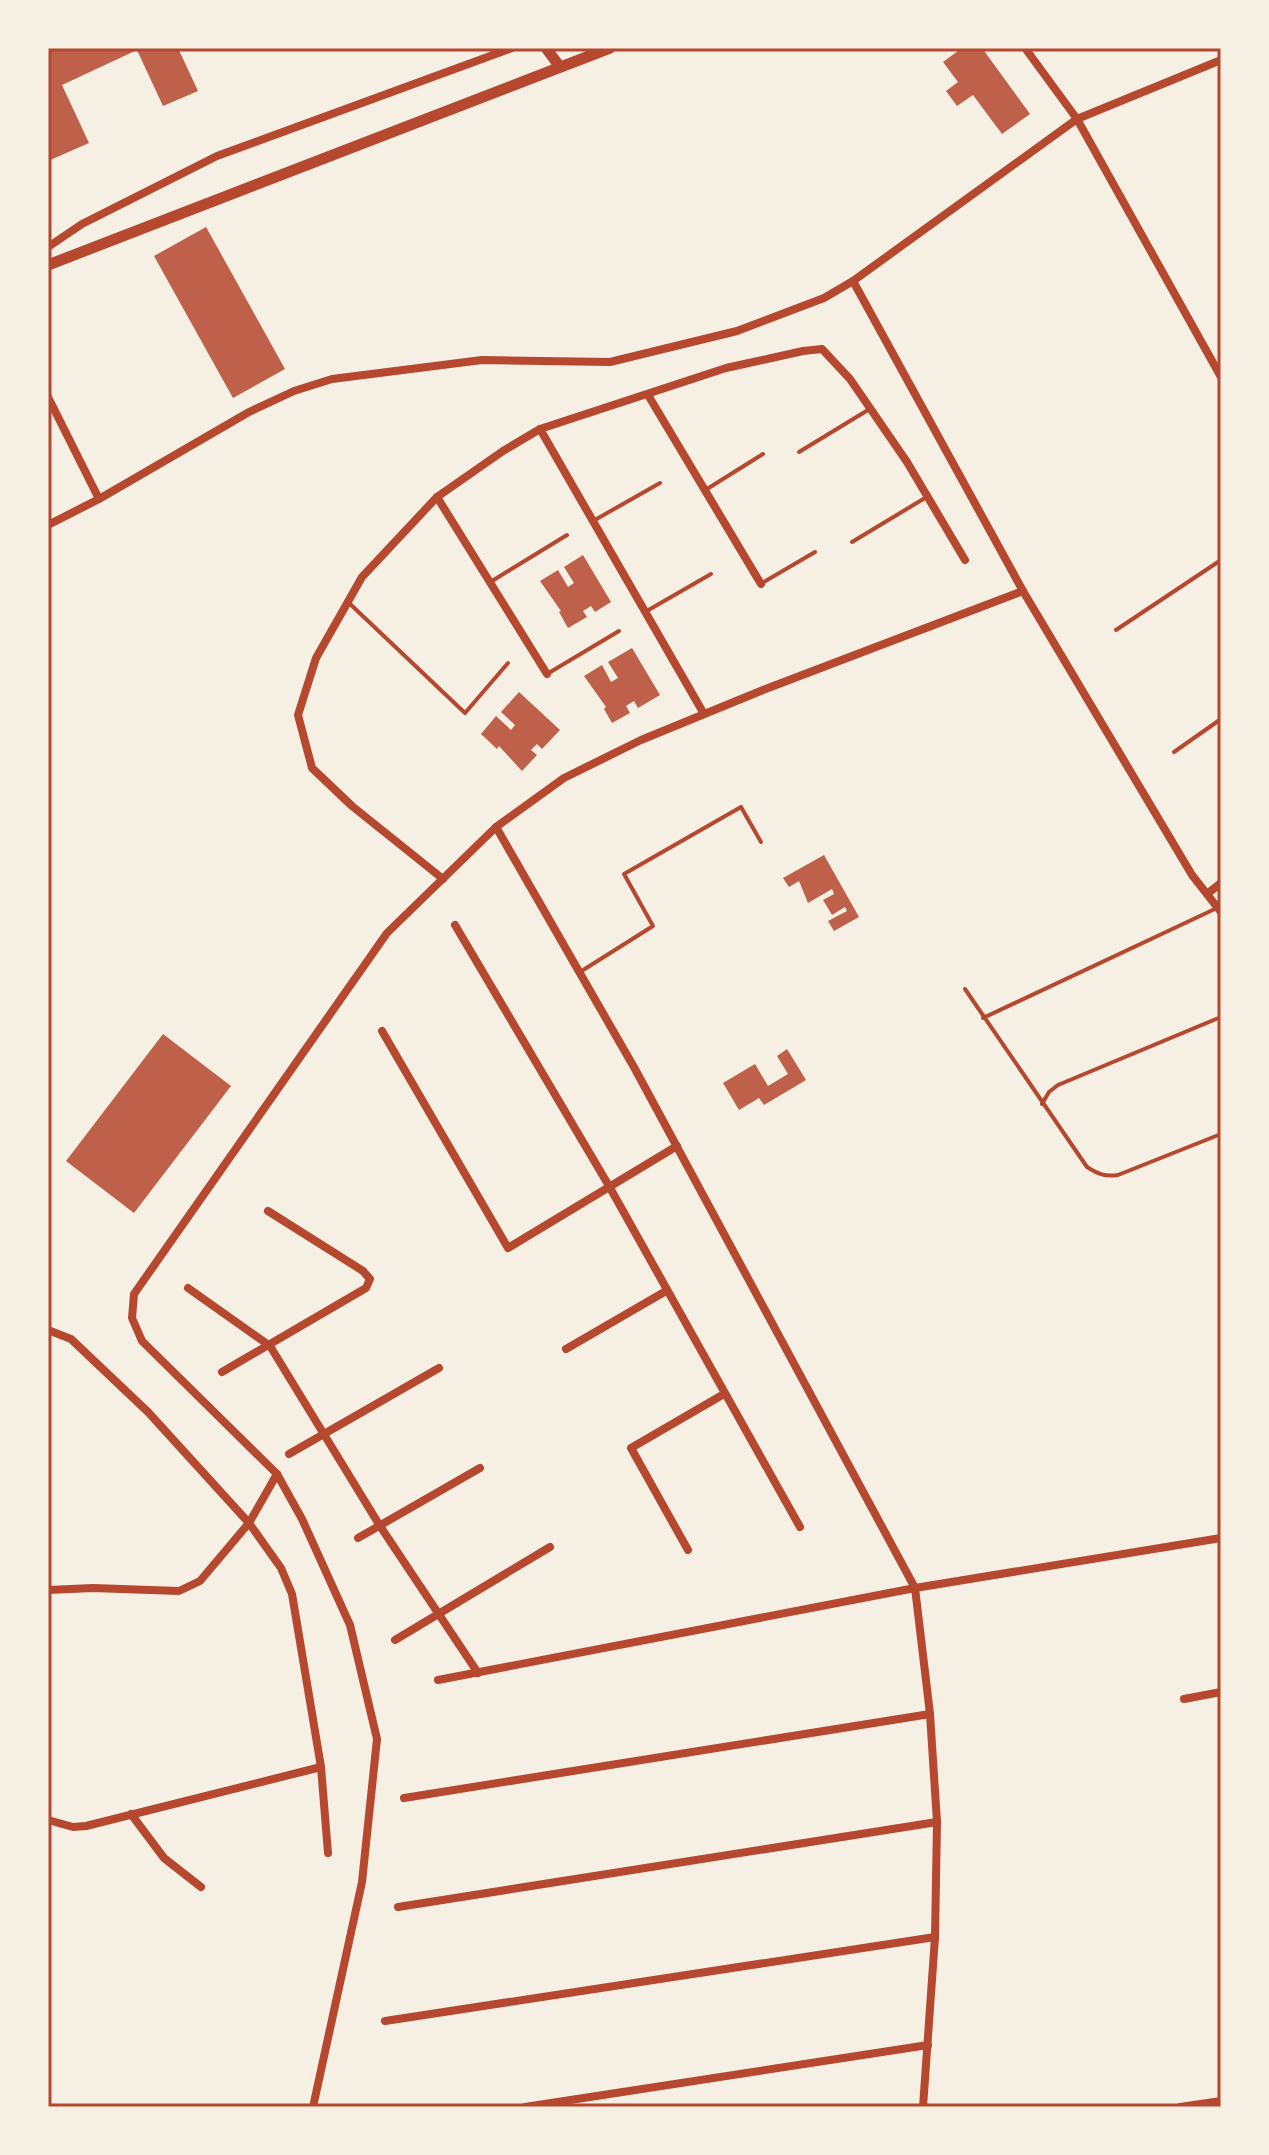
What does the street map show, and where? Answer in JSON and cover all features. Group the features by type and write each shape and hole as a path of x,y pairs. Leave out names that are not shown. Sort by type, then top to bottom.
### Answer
{"street":[{"path":"48,247 82,224 217,156 512,48"},
{"path":"546,48 560,67"},
{"path":"48,265 610,48"},
{"path":"1025,48 1077,119 1221,377"},
{"path":"48,525 249,412 294,391 332,379 482,360 610,362 737,331 824,298 853,281 1077,119 1221,60"},
{"path":"853,281 1023,591 1192,875 1219,910"},
{"path":"443,879 352,806 312,768 298,715 316,658 362,577 437,497 503,451 540,429 726,368 822,349 850,379 870,408 928,496 965,560"},
{"path":"648,395 761,584"},
{"path":"48,397 99,499"},
{"path":"540,429 704,714"},
{"path":"437,497 547,674"},
{"path":"313,2107 362,1882 377,1739 350,1625 302,1519 277,1474 142,1341 132,1318 134,1294 387,933 496,827 564,778 641,740 1023,591"},
{"path":"496,827 677,1146 915,1588 930,1714 937,1822 935,1937 923,2107"},
{"path":"1207,894 1221,883"},
{"path":"455,925 609,1186 800,1527"},
{"path":"382,1031 508,1248 677,1146"},
{"path":"222,1372 366,1288 370,1279 363,1271 268,1211"},
{"path":"188,1288 270,1346 380,1526 478,1673"},
{"path":"566,1349 666,1291"},
{"path":"48,1330 71,1339 148,1412 249,1523 281,1568 292,1594 321,1767 328,1853"},
{"path":"289,1454 439,1368"},
{"path":"688,1550 631,1448 724,1394"},
{"path":"358,1538 480,1468"},
{"path":"48,1590 179,1591 200,1581 249,1523 277,1474"},
{"path":"438,1680 915,1588 1221,1538"},
{"path":"395,1640 550,1547"},
{"path":"1184,1699 1221,1692"},
{"path":"404,1798 930,1714"},
{"path":"48,1820 73,1827 321,1767"},
{"path":"131,1814 164,1858 201,1887"},
{"path":"398,1907 937,1822"},
{"path":"385,2021 935,1937"},
{"path":"525,2107 928,2045"},
{"path":"1180,2107 1221,2101"}],"lane":[{"path":"799,452 870,408"},
{"path":"705,490 763,454"},
{"path":"593,521 660,483"},
{"path":"852,542 928,496"},
{"path":"490,583 567,535"},
{"path":"761,584 815,552"},
{"path":"1116,630 1221,560"},
{"path":"645,612 711,574"},
{"path":"348,602 465,713 508,663"},
{"path":"547,674 619,631"},
{"path":"1174,752 1221,719"},
{"path":"580,972 653,926 624,874 741,807 761,842"},
{"path":"983,1018 1219,910"},
{"path":"965,989 1042,1104 1087,1167 1097,1174 1118,1175 1221,1134"},
{"path":"1042,1104 1058,1085 1221,1017"}],"building":[{"path":"48,48 178,48 198,91 163,106 137,50 62,85 89,143 48,161"},
{"path":"962,48 982,48 1030,114 1002,134 973,95 957,106 946,91 958,82 943,62"},
{"path":"206,227 285,369 233,398 154,256"},
{"path":"583,555 611,602 595,612 591,606 583,611 587,617 568,628 561,611 540,581 558,570 568,587 574,583 564,567"},
{"path":"632,648 660,695 638,708 634,701 626,706 630,713 612,723 604,709 606,707 584,676 602,665 611,682 618,678 608,662"},
{"path":"519,692 560,730 542,749 537,744 531,750 537,755 522,771 499,746 497,749 481,734 496,716 511,730 515,725 501,712"},
{"path":"824,855 859,917 834,931 828,921 847,911 845,907 832,915 823,900 834,894 832,889 808,903 799,881 789,887 783,878"},
{"path":"163,1034 231,1086 134,1213 66,1161"},
{"path":"787,1049 806,1080 764,1105 759,1098 739,1110 723,1083 755,1064 768,1086 788,1074 777,1056"}]}
